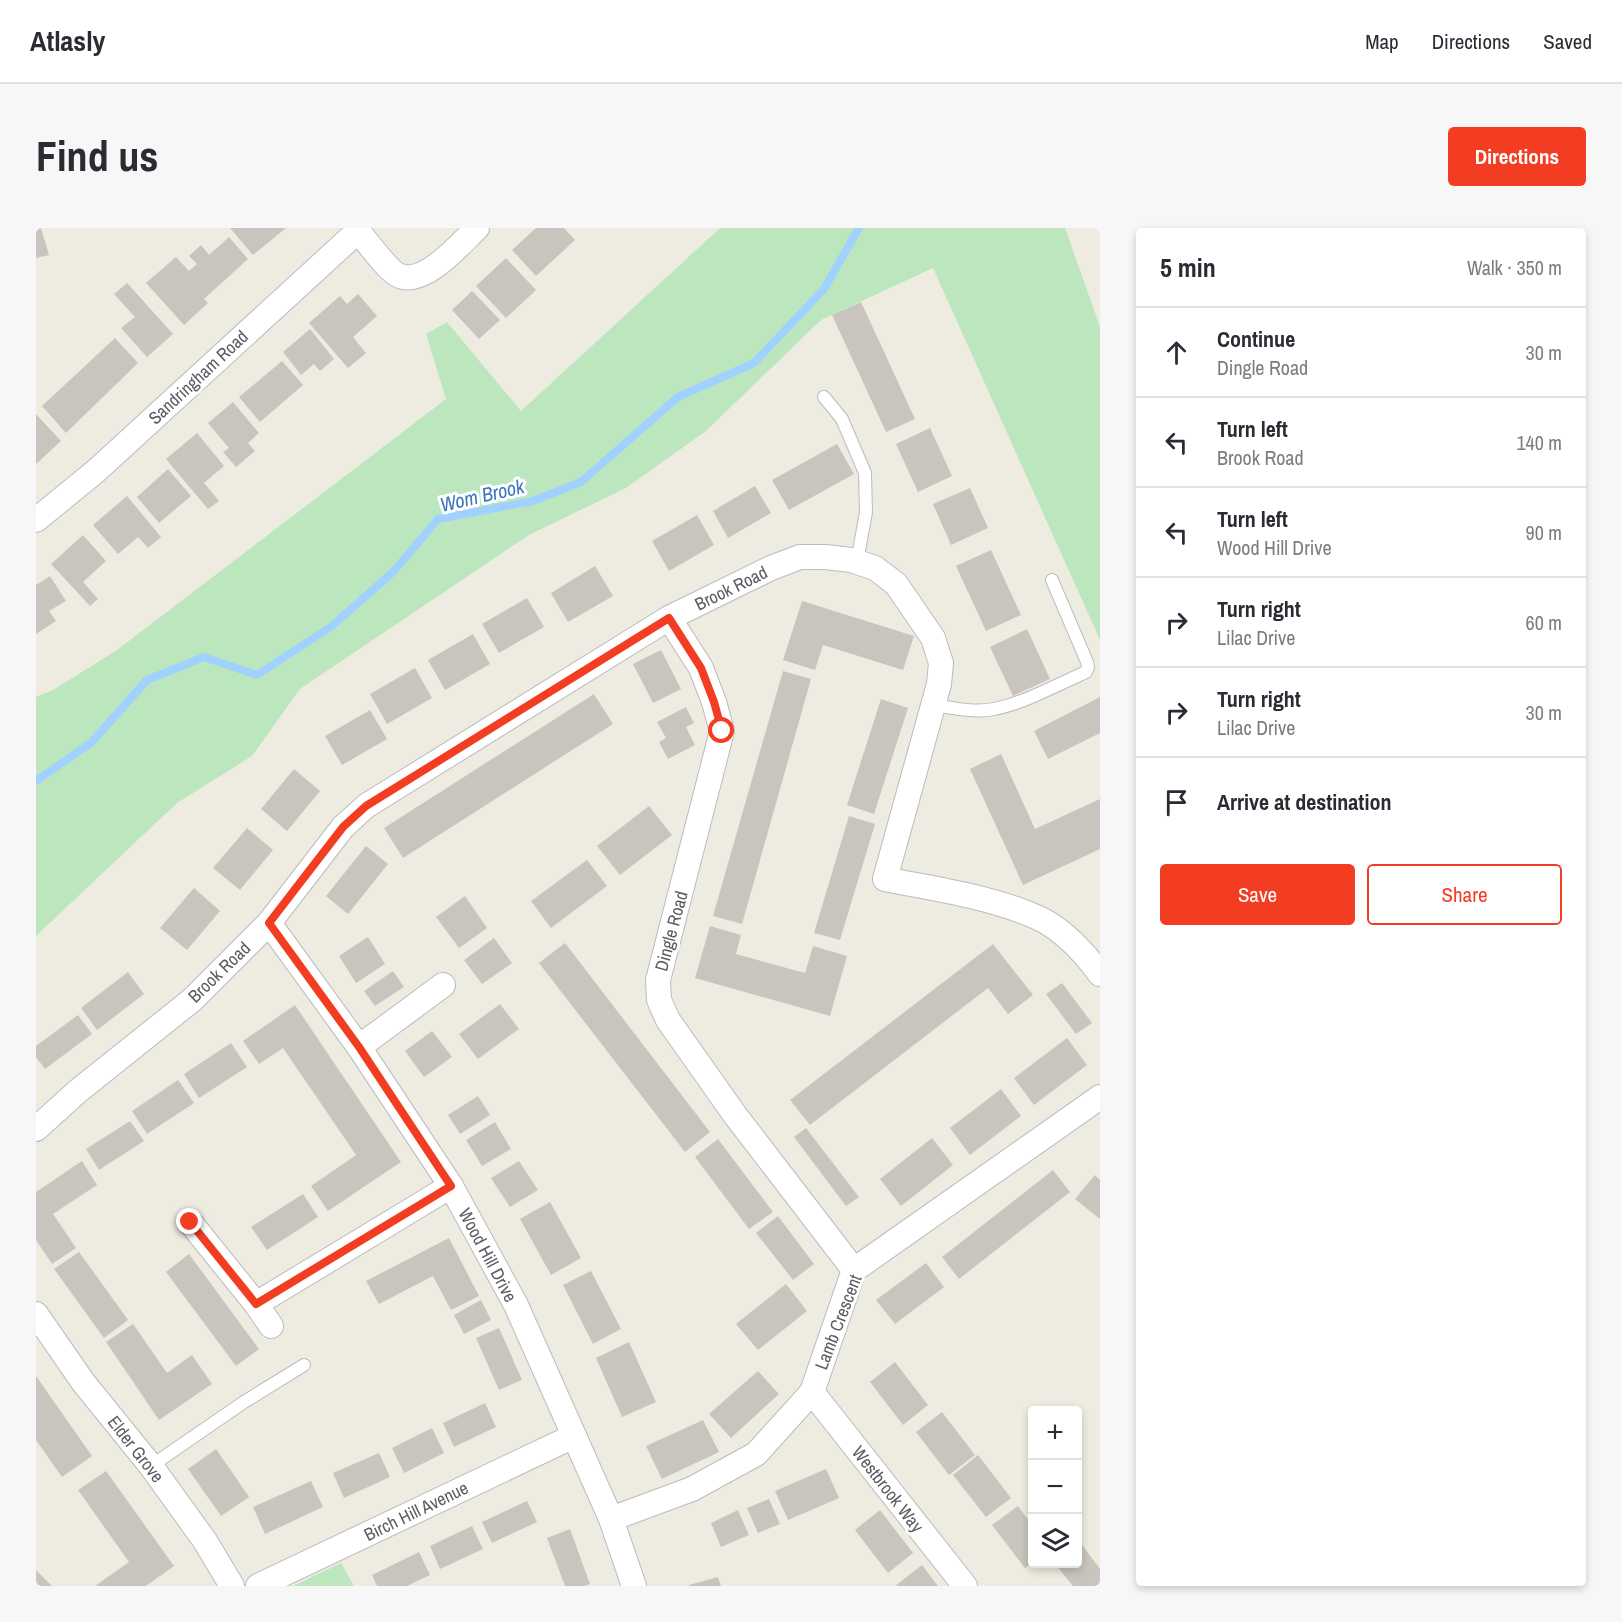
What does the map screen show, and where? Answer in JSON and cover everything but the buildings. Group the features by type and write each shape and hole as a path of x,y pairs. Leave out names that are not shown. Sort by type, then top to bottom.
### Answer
{"street":[{"path":"357,229 396,274 406,278 420,277 477,228"},
{"name":"Sandringham Road","path":"36,520 96,471 357,229"},
{"name":"Brook Road","path":"36,1129 78,1090 192,1000 269,923 343,827 366,806 669,618 771,568 800,557 825,557 857,562 875,568 896,584 933,638 940,663 939,684 885,879 968,896 1035,916 1061,932 1089,958 1100,974"},
{"name":"Dingle Road","path":"669,618 701,668 722,731 658,980 659,1000 668,1020 735,1115 855,1270"},
{"name":"Wood Hill Drive","path":"269,923 359,1047 451,1186 516,1305 611,1520 634,1586"},
{"path":"359,1047 443,985"},
{"name":"Lamb Crescent","path":"611,1520 692,1489 756,1454 812,1392 855,1270 1100,1097"},
{"path":"256,1304 451,1186"},
{"path":"190,1222 271,1326"},
{"name":"Elder Grove","path":"36,1314 83,1382 151,1466 205,1540 232,1586"},
{"name":"Westbrook Way","path":"812,1392 964,1586"},
{"name":"Birch Hill Avenue","path":"258,1586 574,1436"}],"lane":[{"path":"824,397 842,419 866,473 866,513 857,562"},
{"path":"933,705 992,710 1007,706 1086,672 1087,662 1052,580"},
{"path":"151,1466 244,1402 304,1365"}],"green space":[{"path":"720,228 1065,228 1100,327 1100,640 933,268 821,320 706,431 626,488 529,535 300,689 252,756 177,803 36,936 36,697 53,690 117,650 446,399 426,334 447,322 521,411"},
{"path":"341,1563 354,1586 293,1586"}],"waterway":[{"name":"Wom Brook","path":"36,781 92,742 147,680 204,657 257,675 332,626 393,572 438,519 533,501 581,482 678,397 754,363 824,289 859,228"}],"route":[{"path":"190,1222 256,1304 451,1186 359,1047 269,923 343,827 366,806 669,618 701,668 722,731"}]}
